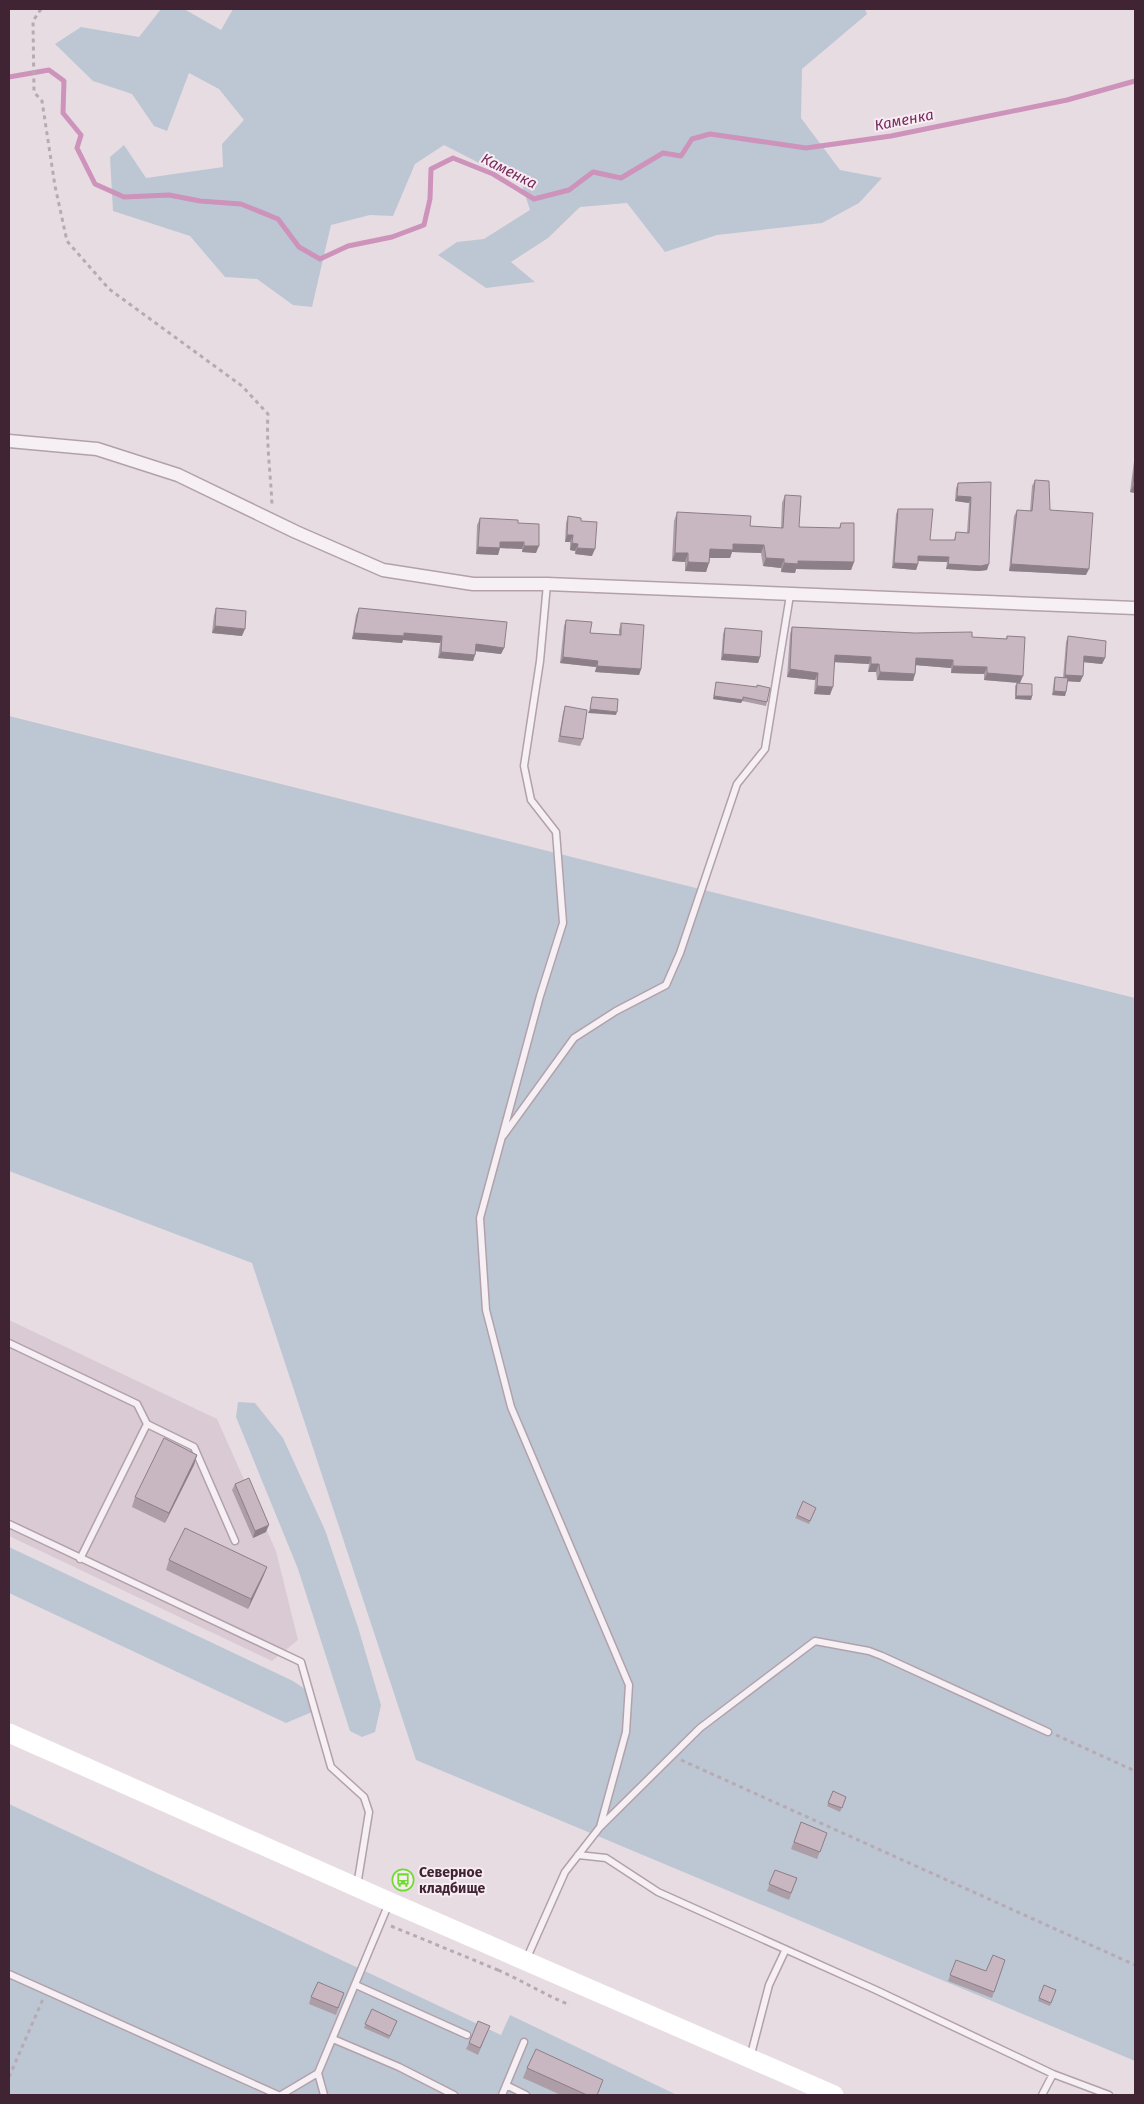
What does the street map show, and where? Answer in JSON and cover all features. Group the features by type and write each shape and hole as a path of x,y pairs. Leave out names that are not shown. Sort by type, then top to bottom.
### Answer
{"main road":[{"path":"9,1733 357,1888 834,2095"}],"street":[{"path":"9,441 97,449 178,475 273,521 383,570 473,584 547,584 1135,608"}],"lane":[{"path":"547,584 540,661 524,766 531,800 556,832 563,923 540,996 480,1218 486,1310 510,1407 629,1685 626,1732 600,1827"},
{"path":"501,1139 574,1038 616,1011 666,985 680,953 737,784 765,749 790,595"},
{"path":"9,1343 137,1404 147,1424 194,1447 235,1541"},
{"path":"80,1559 147,1424"},
{"path":"9,1524 301,1662 331,1767 357,1790 368,1804 369,1812 357,1888"},
{"path":"525,1961 557,1888 578,1855 600,1827 700,1728 815,1641 869,1651 882,1656 1048,1732"},
{"path":"578,1855 606,1858 658,1892 785,1951 876,1990 1053,2074 1109,2095"},
{"path":"9,1974 280,2095 318,2073 390,1902"},
{"path":"750,2059 769,1985 785,1951"},
{"path":"356,1984 467,2035"},
{"path":"333,2039 399,2067 454,2095"},
{"path":"502,2095 524,2042"},
{"path":"318,2073 324,2095"},
{"path":"1042,2095 1053,2074"},
{"path":"506,2085 526,2095"}],"path":[{"path":"42,9 33,21 34,92 42,101 54,186 67,242 109,289 242,386 268,414 266,441 271,470 273,521"},
{"path":"1048,1732 1135,1771"},
{"path":"671,1756 1135,1965"},
{"path":"498,1970 570,2005"},
{"path":"9,2077 46,1992"}],"shaded area":[{"path":"161,9 184,9 221,30 233,9 865,9 867,14 802,69 801,118 840,170 882,178 859,203 822,223 717,235 665,252 627,203 580,207 548,238 511,262 535,282 486,288 438,255 457,242 484,239 530,210 522,185 444,145 415,164 393,216 370,215 331,225 312,307 293,305 257,279 225,277 190,236 113,211 110,157 124,145 146,178 223,167 222,144 244,120 219,89 189,73 167,131 154,126 132,94 93,81 55,44 81,27 139,37"},
{"path":"9,716 1135,998 1135,2061 416,1760 252,1263 9,1171"},
{"path":"9,1320 217,1419 276,1551 298,1640 272,1661 9,1536"},
{"path":"238,1402 255,1403 283,1438 325,1530 358,1627 381,1705 375,1732 362,1737 350,1731 298,1569 236,1417"},
{"path":"9,1547 293,1681 314,1695 312,1712 286,1723 9,1593"},
{"path":"9,1804 501,2035 510,2015 677,2095 9,2095"}],"building":[{"path":"1135,463 1135,486 1133,486"},
{"path":"1035,480 1049,481 1050,510 1093,513 1089,569 1011,564 1017,510 1032,511"},
{"path":"991,482 989,564 981,566 948,564 949,557 918,556 918,564 894,563 898,509 933,509 930,540 955,540 956,532 969,533 971,497 957,496 958,483"},
{"path":"785,495 801,496 799,527 840,528 841,523 854,523 854,562 798,561 798,564 784,563 784,559 766,558 764,545 733,544 733,550 710,549 709,563 688,562 688,553 675,553 677,512 751,516 750,526 783,528"},
{"path":"568,516 581,518 581,521 597,522 595,549 577,548 578,544 572,543 573,535 567,535"},
{"path":"480,518 518,520 518,523 539,524 539,546 524,546 524,542 500,542 500,548 478,547"},
{"path":"216,608 246,611 245,629 215,626"},
{"path":"359,608 507,622 504,648 476,644 475,655 441,652 442,636 404,633 404,636 354,633"},
{"path":"566,620 592,622 590,633 621,635 621,623 644,625 641,669 597,666 598,661 563,657"},
{"path":"792,627 915,633 972,632 972,637 1007,639 1007,636 1025,637 1023,676 987,673 987,667 953,666 953,660 916,658 915,674 880,672 879,664 871,664 871,657 835,655 833,687 817,686 818,673 790,669"},
{"path":"725,628 762,631 760,657 723,654"},
{"path":"1068,636 1106,641 1105,658 1084,656 1083,676 1065,675"},
{"path":"1055,677 1068,678 1066,692 1054,691"},
{"path":"716,682 757,687 757,685 770,688 767,702 743,697 743,700 714,696"},
{"path":"1017,683 1032,684 1032,696 1016,696"},
{"path":"592,697 618,699 617,712 590,709"},
{"path":"565,706 587,710 583,739 560,736"},
{"path":"164,1438 197,1455 169,1513 135,1497"},
{"path":"249,1478 269,1525 255,1531 235,1484"},
{"path":"803,1501 816,1508 810,1521 797,1515"},
{"path":"185,1528 267,1567 251,1599 169,1560"},
{"path":"833,1791 846,1797 842,1808 828,1803"},
{"path":"801,1822 827,1833 820,1852 794,1842"},
{"path":"775,1870 797,1878 791,1893 769,1884"},
{"path":"993,1955 1005,1960 994,1992 950,1975 956,1960 986,1971"},
{"path":"318,1982 344,1993 338,2008 311,1997"},
{"path":"1044,1985 1056,1990 1051,2003 1039,1998"},
{"path":"372,2009 397,2021 390,2036 365,2024"},
{"path":"478,2021 490,2026 480,2048 469,2043"},
{"path":"536,2049 603,2080 597,2095 587,2095 527,2068"}],"waterway":[{"name":"Каменка","path":"9,77 49,70 64,81 63,113 81,135 77,148 95,184 124,197 169,195 200,201 241,204 278,219 299,247 320,259 348,246 392,237 424,225 430,199 431,169 453,158 493,174 534,199 569,190 593,172 621,178 663,153 681,156 692,139 710,134 806,148 891,136 1067,100 1135,81"}],"place":[{"name":"Северное кладбище","path":"403,1880"}]}
